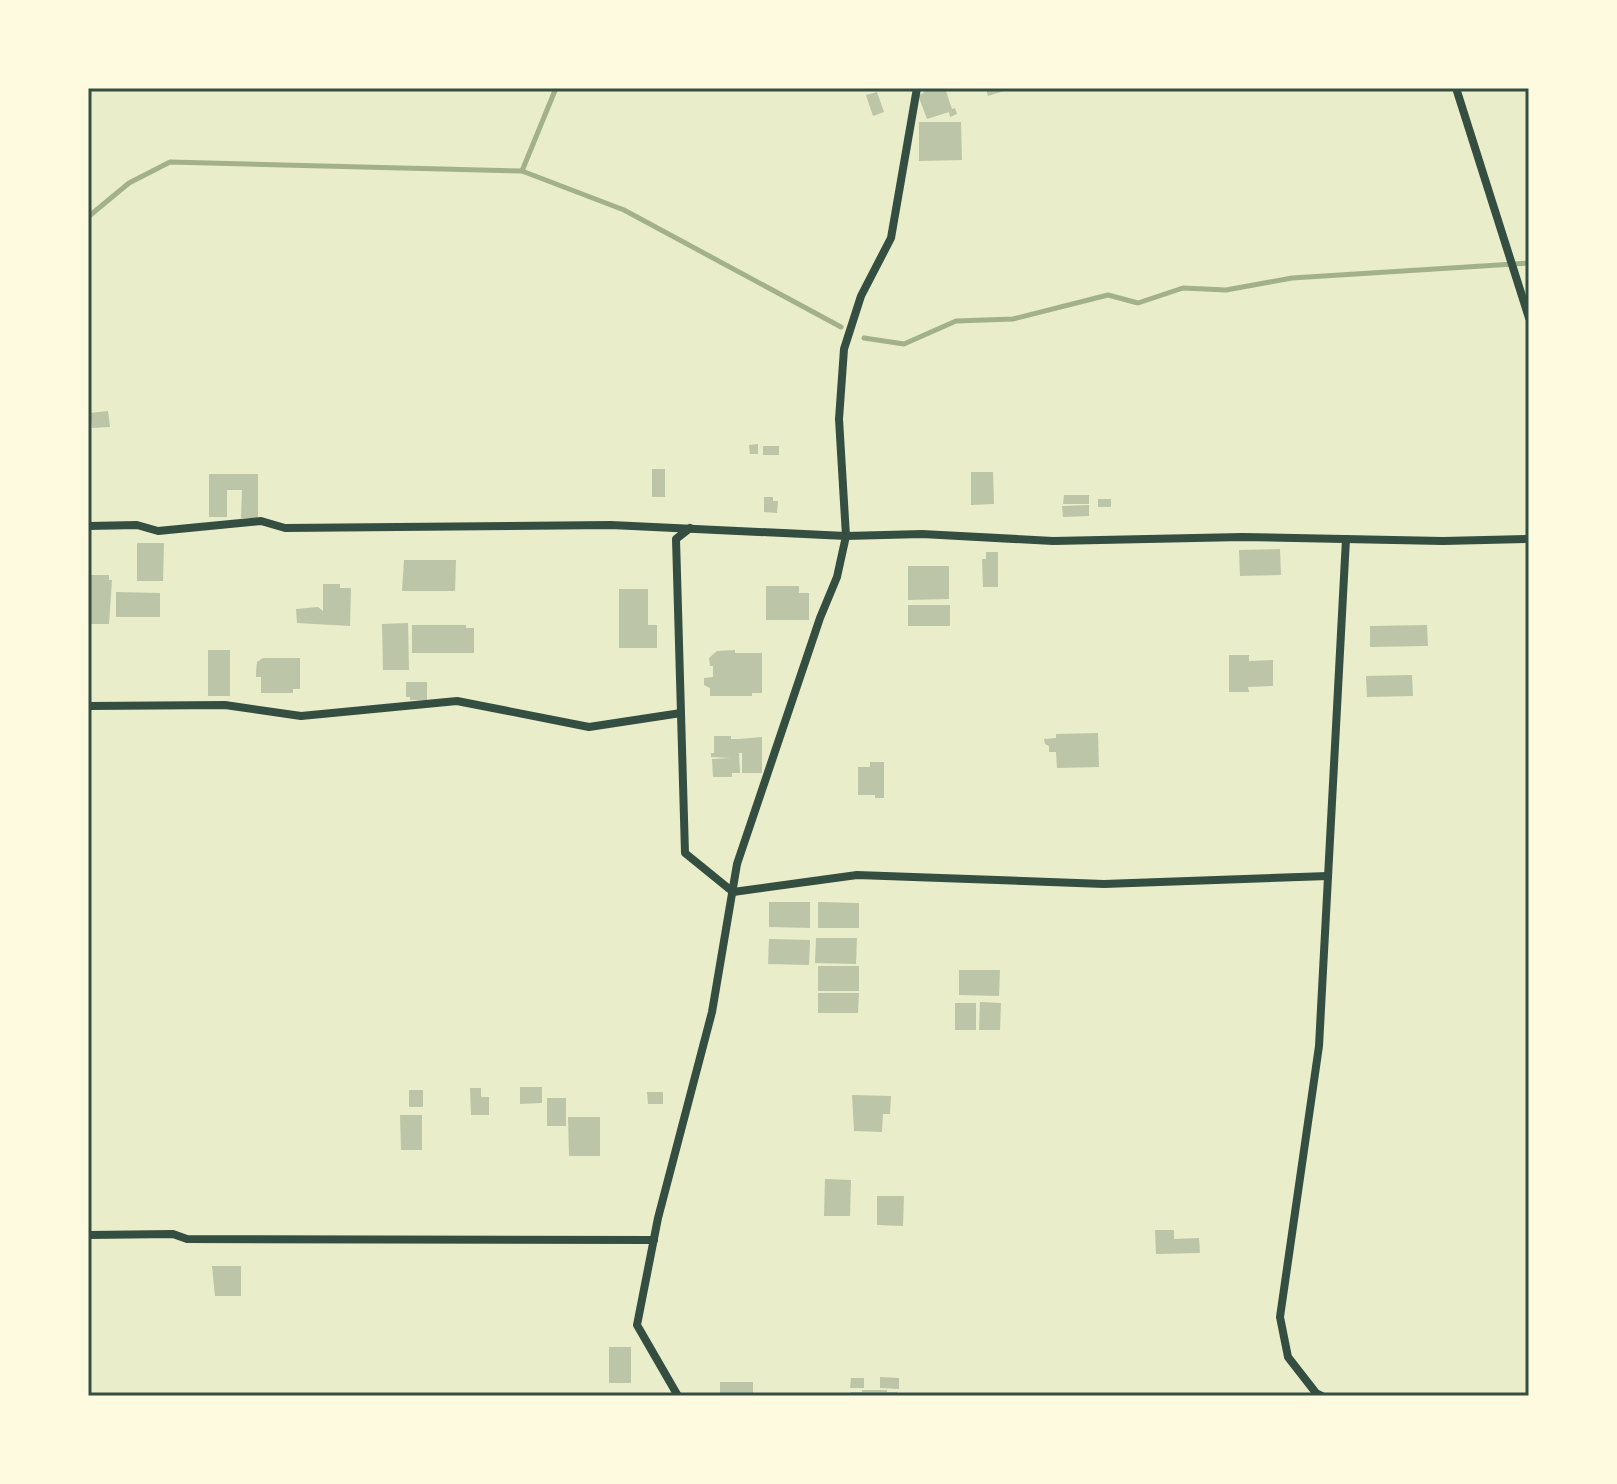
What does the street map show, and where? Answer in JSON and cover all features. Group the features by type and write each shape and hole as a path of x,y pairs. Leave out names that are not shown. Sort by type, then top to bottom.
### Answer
{"street":[{"path":"678,1396 637,1325 681,1125 712,1012 737,864 820,618 837,577 846,536 839,419 844,349 861,296 891,238 917,88"},
{"path":"1456,88 1529,318"},
{"path":"88,526 137,525 158,531 261,521 285,528 596,525 846,536 922,534 1053,541 1242,537 1529,539"},
{"path":"691,528 676,539 685,853 733,892 857,875 1104,884 1328,876"},
{"path":"1322,1396 1316,1393 1288,1357 1280,1317 1319,1046 1346,539"},
{"path":"88,706 225,705 301,716 457,701 589,727 681,713"},
{"path":"88,1235 173,1234 187,1239 654,1240"}],"building":[{"path":"922,88 945,88 952,109 955,108 957,114 950,117 949,112 927,119 918,95 924,93"},
{"path":"986,88 1010,88 1010,89 988,96"},
{"path":"877,92 884,112 873,116 866,95"},
{"path":"919,122 961,122 962,160 919,161"},
{"path":"108,411 110,427 92,428 90,413"},
{"path":"758,444 758,454 750,454 749,445"},
{"path":"763,446 779,446 779,455 763,455"},
{"path":"652,469 665,469 665,497 652,497"},
{"path":"971,472 993,472 994,504 971,505"},
{"path":"209,474 258,474 258,518 241,518 242,490 227,490 227,517 209,517"},
{"path":"1064,495 1089,495 1089,504 1063,504"},
{"path":"764,497 773,497 773,501 778,501 777,513 764,512"},
{"path":"1098,499 1111,499 1111,507 1098,507"},
{"path":"1089,505 1089,516 1063,517 1062,506"},
{"path":"137,543 164,543 163,581 137,581"},
{"path":"1280,549 1281,575 1240,576 1239,550"},
{"path":"986,552 998,552 998,587 983,587 982,559 986,559"},
{"path":"404,560 456,560 455,591 402,591"},
{"path":"908,566 949,566 949,599 908,600"},
{"path":"88,575 109,575 109,580 112,580 109,624 88,624"},
{"path":"323,584 340,584 340,588 351,588 350,626 297,623 296,609 318,607 323,611"},
{"path":"766,586 799,586 799,593 809,593 809,620 766,620"},
{"path":"619,589 648,589 648,625 657,625 657,648 619,648"},
{"path":"116,592 160,593 160,617 116,617"},
{"path":"908,605 950,605 950,626 908,626"},
{"path":"408,623 409,670 383,670 382,624"},
{"path":"412,625 466,625 466,628 474,628 474,653 412,653"},
{"path":"1427,625 1428,646 1370,647 1370,626"},
{"path":"208,650 230,650 230,696 208,696"},
{"path":"735,650 735,653 762,653 762,693 752,693 752,696 710,696 710,688 704,685 704,678 713,677 709,658 717,651"},
{"path":"1229,655 1249,655 1249,661 1273,660 1273,686 1248,687 1249,692 1229,692"},
{"path":"263,658 300,658 300,689 293,689 293,693 261,693 261,677 256,677 256,671 257,662"},
{"path":"1412,675 1413,696 1367,697 1366,676"},
{"path":"406,682 427,682 427,700 410,700 406,697"},
{"path":"1098,733 1099,767 1057,768 1056,752 1049,752 1044,739 1056,738 1056,734"},
{"path":"714,736 731,736 731,739 762,737 762,773 742,773 742,753 739,753 740,773 732,773 732,777 713,777 712,759 731,758 711,757 714,753"},
{"path":"870,762 884,762 884,798 858,795 858,767 870,767"},
{"path":"769,902 810,902 810,928 769,927"},
{"path":"818,902 859,903 859,928 818,928"},
{"path":"816,938 857,938 856,964 815,963"},
{"path":"769,939 810,940 809,965 768,964"},
{"path":"818,966 859,966 859,991 818,991"},
{"path":"959,970 1000,970 999,996 959,995"},
{"path":"818,993 859,993 858,1013 818,1013"},
{"path":"980,1002 1001,1003 1000,1030 979,1030"},
{"path":"955,1003 976,1003 976,1030 955,1030"},
{"path":"520,1087 542,1087 542,1103 520,1104"},
{"path":"470,1088 481,1088 481,1097 489,1097 489,1115 471,1115"},
{"path":"409,1090 423,1090 423,1107 409,1107"},
{"path":"647,1092 663,1092 663,1104 648,1104"},
{"path":"852,1095 891,1096 890,1114 883,1114 882,1132 854,1131"},
{"path":"547,1098 566,1098 566,1126 547,1126"},
{"path":"400,1115 422,1115 422,1150 401,1150"},
{"path":"568,1117 600,1117 600,1156 569,1156"},
{"path":"825,1179 851,1180 850,1216 824,1216"},
{"path":"877,1196 904,1196 903,1226 877,1225"},
{"path":"1155,1230 1174,1230 1174,1239 1199,1238 1200,1253 1156,1254"},
{"path":"212,1266 241,1266 241,1296 215,1296"},
{"path":"609,1347 631,1347 631,1383 609,1383"},
{"path":"880,1377 899,1378 899,1389 880,1388"},
{"path":"851,1378 864,1378 864,1388 850,1388"},
{"path":"720,1382 753,1382 753,1396 720,1396"},
{"path":"887,1390 897,1392 897,1396 851,1396 851,1392"}],"waterway":[{"path":"522,171 556,88"},
{"path":"88,217 129,183 170,162 522,171 624,210 841,327"},
{"path":"864,338 904,344 956,321 1013,319 1108,295 1138,303 1183,288 1226,290 1292,278 1529,263"}]}
